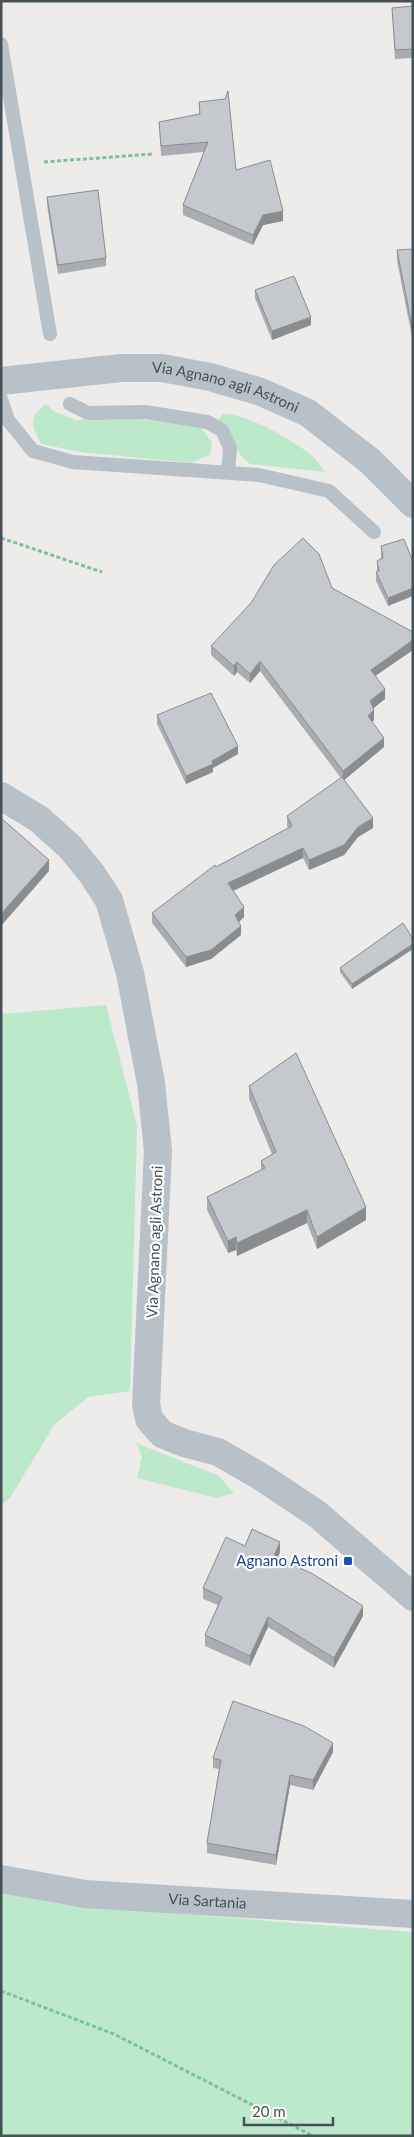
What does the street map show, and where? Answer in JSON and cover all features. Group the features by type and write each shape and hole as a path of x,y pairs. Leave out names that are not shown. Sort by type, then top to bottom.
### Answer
{"street":[{"name":"Via Agnano agli Astroni","path":"1,381 121,368 162,368 236,384 261,392 308,413 370,461 413,504"},
{"name":"Via Agnano agli Astroni","path":"1,796 39,818 70,847 92,874 109,900 130,973 151,1083 158,1151 146,1404 150,1419 162,1434 184,1443 218,1452 263,1478 317,1514 413,1597"},
{"name":"Via Sartania","path":"1,1879 85,1894 413,1914"}],"lane":[{"path":"1,44 50,334"},
{"path":"1,399 8,420 33,451 73,462 259,475 330,491 374,532"},
{"path":"70,404 88,413 145,412 207,422 222,430 230,448 228,472"}],"path":[{"path":"22,164 153,154"},
{"path":"3,540 102,572"},
{"path":"1,1991 114,2034 313,2136"}],"green space":[{"path":"46,404 55,412 76,420 129,418 201,427 212,443 210,455 191,463 81,452 41,444 35,432 33,422 36,413"},
{"path":"222,414 255,422 280,434 312,456 325,472 250,464 237,450 219,420"},
{"path":"106,1005 137,1126 130,1391 88,1397 54,1425 10,1498 1,1505 1,1014"},
{"path":"136,1443 219,1476 234,1493 217,1498 137,1478 142,1456"},
{"path":"1,1892 65,1905 413,1932 413,2136 1,2136"}],"building":[{"path":"413,6 413,49 395,50 392,8"},
{"path":"228,91 236,170 270,160 283,211 263,215 253,235 183,205 208,142 161,146 159,122 200,114 199,102 225,99"},
{"path":"98,190 106,258 58,265 47,197"},
{"path":"413,249 413,331 397,250"},
{"path":"294,276 311,317 272,331 255,290"},
{"path":"303,538 319,554 332,588 413,632 413,640 371,670 385,689 370,701 374,710 368,716 384,738 343,771 260,661 250,674 237,662 234,666 211,646 251,603 274,565"},
{"path":"404,539 413,562 413,588 388,598 376,572 379,571 377,561 383,558 381,546"},
{"path":"211,693 238,746 212,761 213,764 186,776 157,715"},
{"path":"342,777 373,818 358,827 344,845 309,860 303,848 228,883 244,907 235,915 241,926 211,950 186,957 152,913 215,865 216,867 292,826 287,816"},
{"path":"1,818 49,860 1,914"},
{"path":"403,923 413,939 413,944 352,984 340,968"},
{"path":"296,1053 366,1207 317,1237 307,1210 237,1243 236,1237 228,1241 207,1197 265,1168 261,1161 276,1152 249,1086"},
{"path":"252,1529 280,1542 274,1556 313,1574 363,1606 334,1658 268,1617 250,1656 205,1635 222,1597 203,1588 226,1537 245,1546"},
{"path":"233,1701 304,1726 333,1743 313,1780 290,1775 276,1855 207,1843 221,1760 213,1758"}],"place":[{"name":"Agnano Astroni","path":"348,1561"}]}
